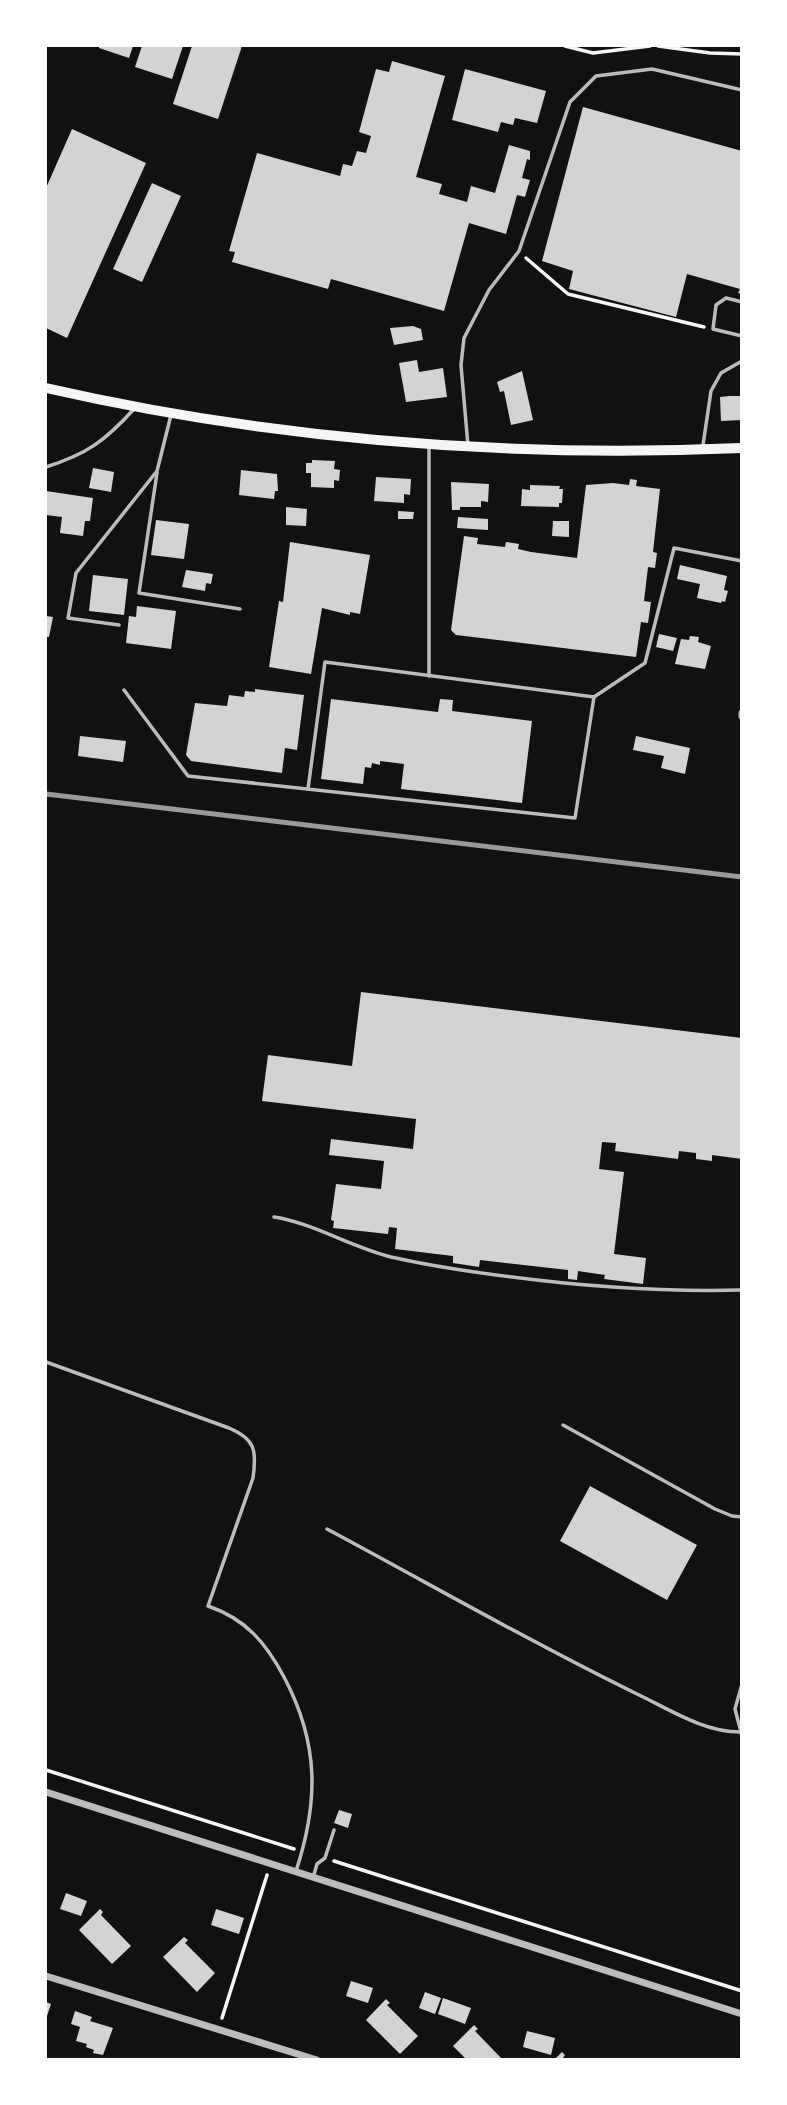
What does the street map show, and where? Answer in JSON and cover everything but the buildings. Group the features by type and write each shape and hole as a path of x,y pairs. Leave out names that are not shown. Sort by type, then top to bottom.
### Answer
{"main road":[{"path":"46,388 172,414 429,446 594,450 741,447"}],"street":[{"path":"46,1792 741,2014"},
{"path":"46,1976 317,2060"}],"lane":[{"path":"468,448 461,365 464,338 489,290 519,251 570,102 596,76 652,69 741,90"},
{"path":"741,302 726,298 716,304 713,329 741,336"},
{"path":"703,448 711,391 721,373 741,361"},
{"path":"46,467 94,447 110,435 135,408"},
{"path":"172,414 157,471 139,593 240,609"},
{"path":"429,446 429,676"},
{"path":"119,625 68,618 76,573 157,471"},
{"path":"308,789 325,662 594,698 645,663 674,548 741,561"},
{"path":"124,690 188,776 575,817 594,698"},
{"path":"274,1217 303,1224 352,1245 390,1256 467,1271 604,1288 676,1292 741,1290"},
{"path":"46,1362 229,1428 249,1438 254,1448 253,1478 208,1606 232,1616 253,1630 278,1663 302,1714 308,1734 312,1801 296,1873"},
{"path":"563,1425 715,1509 741,1517"},
{"path":"327,1529 573,1663 709,1728 741,1734 735,1709 741,1684"},
{"path":"312,1878 317,1864 325,1858 334,1830"}],"path":[{"path":"565,46 593,53 650,46"},
{"path":"658,46 741,54"},
{"path":"519,251 568,294 713,329"},
{"path":"46,1770 303,1851"},
{"path":"325,1858 741,1991"},
{"path":"218,2030 270,1864"}],"railway":[{"path":"46,794 742,877"}]}
